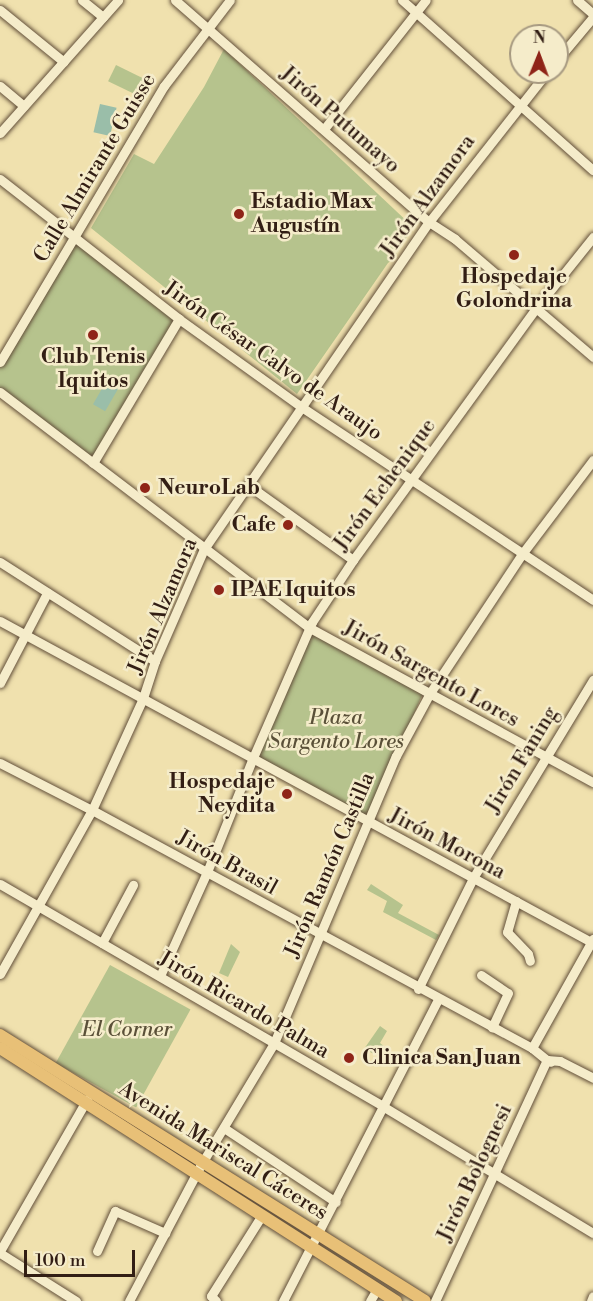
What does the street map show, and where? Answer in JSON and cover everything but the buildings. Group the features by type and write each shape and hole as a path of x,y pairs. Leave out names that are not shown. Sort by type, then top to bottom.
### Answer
{"main road":[{"name":"Avenida Mariscal Cáceres","path":"0,1035 89,1097 200,1167 319,1234 425,1301"},
{"name":"Avenida Mariscal Cáceres","path":"0,1048 89,1097"},
{"name":"Avenida Mariscal Cáceres","path":"200,1167 262,1215 396,1301"}],"street":[{"path":"82,0 103,17"},
{"path":"0,134 118,0"},
{"name":"Jirón Putumayo","path":"175,0 429,222 455,239 593,357"},
{"name":"Calle Almirante Guisse","path":"0,362 4,347 75,236 164,86 230,0"},
{"path":"402,0 593,170"},
{"path":"324,129 414,12 426,0"},
{"path":"569,45 593,16 577,0"},
{"path":"0,10 64,62"},
{"name":"Jirón Alzamora","path":"0,974 92,810 143,698 155,661 204,549 429,222 536,84"},
{"path":"0,86 24,106"},
{"name":"Jirón César Calvo de Araujo","path":"0,179 179,319 303,408 593,600"},
{"name":"Jirón Echenique","path":"160,976 207,872 252,760 310,628 353,560 537,307 593,237"},
{"path":"93,463 179,319"},
{"name":"Jirón Sargento Lores","path":"0,392 310,628 593,782"},
{"name":"Jirón Ramón Castilla","path":"129,1301 200,1167 274,1043 396,756 429,693 522,554 593,460"},
{"path":"248,484 353,560"},
{"path":"0,562 155,661"},
{"path":"0,683 47,593"},
{"name":"Jirón Morona","path":"0,621 252,760 592,941"},
{"name":"Jirón Faning","path":"418,989 473,878 593,680"},
{"name":"Jirón Brasil","path":"0,763 207,872 438,1000 532,1048 547,1060 560,1061 593,1078"},
{"name":"Jirón Ricardo Palma","path":"0,884 384,1107 593,1232"},
{"path":"102,943 133,885"},
{"path":"516,901 507,932 528,954 530,961"},
{"path":"532,1048 592,941"},
{"path":"481,975 508,993 492,1028"},
{"path":"284,1301 438,1000"},
{"path":"547,1060 593,1085"},
{"name":"Jirón Bolognesi","path":"435,1301 547,1060"},
{"path":"76,1301 0,1252 89,1097"},
{"path":"224,1128 336,1202"},
{"path":"97,1251 115,1211 165,1233"},
{"path":"216,1301 211,1296 262,1215"},
{"path":"370,1301 377,1289"},
{"path":"591,1301 593,1296"}],"green space":[{"path":"224,49 412,226 416,222 393,259 297,394 91,228 134,154 154,164 204,87"},
{"path":"116,65 143,78 135,94 108,81"},
{"name":"Club Tenis Iquitos","path":"75,235 179,319 93,463 0,392 0,362"},
{"name":"Plaza Sargento Lores","path":"310,628 424,690 369,822 252,760"},
{"path":"371,884 403,905 398,913 439,935 436,940 383,912 387,901 367,890"},
{"path":"231,944 240,952 228,977 219,973"},
{"name":"El Corner","path":"110,965 190,1010 136,1108 56,1063"},
{"path":"380,1026 387,1031 380,1043 385,1047 378,1056 364,1049"}],"shaded area":[{"path":"100,104 117,108 110,136 93,132"},
{"path":"107,380 119,387 105,411 93,404"}],"place":[{"name":"Estadio Max Augustín","path":"239,214"},
{"name":"Hospedaje Golondrina","path":"514,255"},
{"name":"Club Tenis Iquitos","path":"93,335"},
{"name":"NeuroLab","path":"145,488"},
{"name":"Cafe","path":"288,525"},
{"name":"IPAE Iquitos","path":"219,590"},
{"name":"Hospedaje Neydita","path":"287,794"},
{"name":"Clinica San Juan","path":"349,1058"}]}
